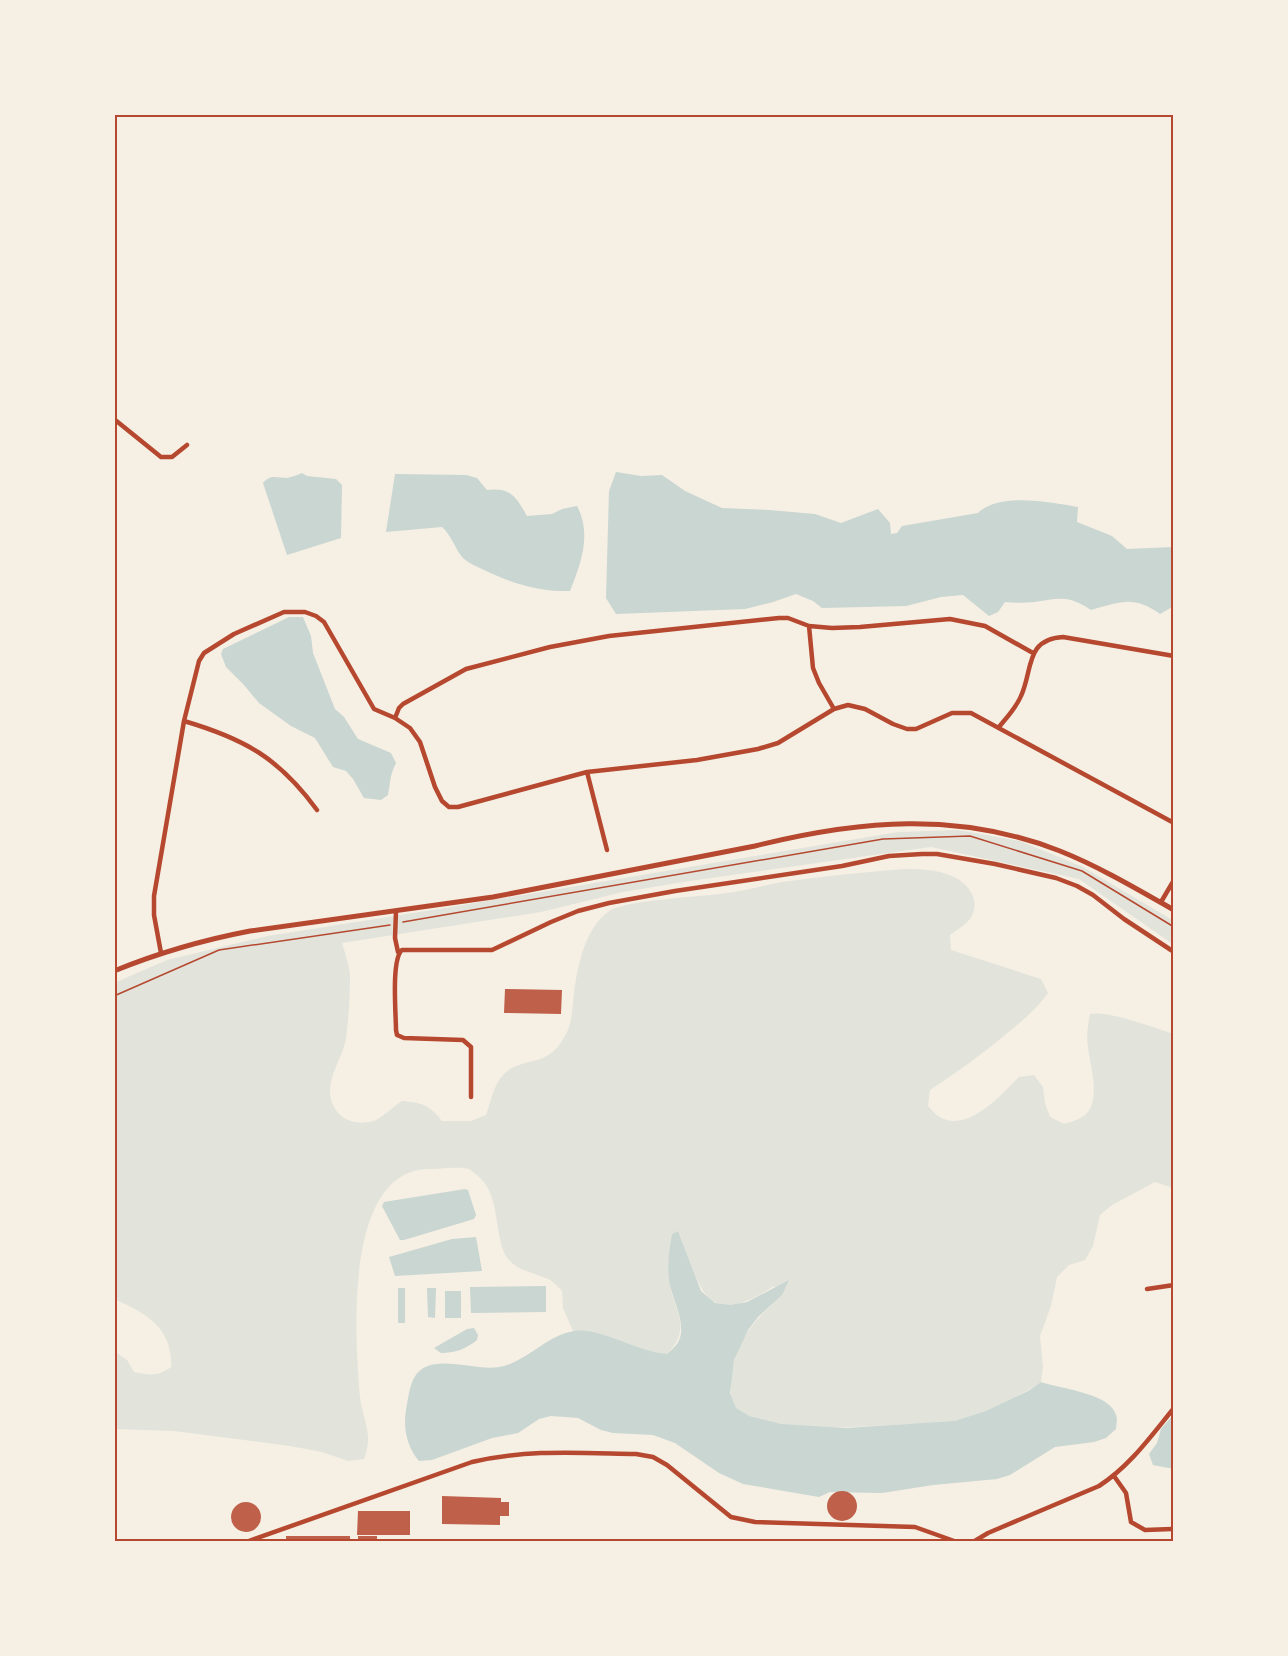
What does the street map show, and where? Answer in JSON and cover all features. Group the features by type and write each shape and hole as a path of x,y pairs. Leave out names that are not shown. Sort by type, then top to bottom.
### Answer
{"street":[{"path":"114,419 161,457 172,457 187,445"},
{"path":"160,953 154,915 154,896 184,721 199,661 204,653 234,634 284,612 305,612 324,622 374,709 394,718 410,729 420,742 442,801 449,807 587,772 741,754 778,743 834,709 848,705 865,709 907,729 916,729 952,713 971,713 1174,823"},
{"path":"394,718 403,704 458,672 550,647 609,636 779,618 788,618 809,626 832,628 950,619 985,626 1033,653"},
{"path":"809,626 813,668 834,709"},
{"path":"999,727 1021,697 1033,653 1046,640 1063,637 1174,656"},
{"path":"184,721 214,730 254,748 290,776 317,810"},
{"path":"587,772 607,850"},
{"path":"114,971 160,953 212,938 493,897 847,826 953,825 989,830 1034,842 1096,867 1174,910"},
{"path":"398,952 405,950 492,950 560,918 609,903 842,866 889,856 922,854 937,854 995,864 1056,878 1077,886 1174,952"},
{"path":"1161,902 1174,880"},
{"path":"396,911 397,1035 404,1038 463,1040 468,1043 471,1047 471,1096"},
{"path":"1147,1289 1174,1284"},
{"path":"973,1542 988,1533 1100,1486 1126,1465 1174,1408"},
{"path":"246,1542 472,1462 526,1452 636,1454 653,1457 667,1465 731,1517 755,1522 915,1527 957,1542"},
{"path":"1114,1476 1126,1493 1131,1522 1145,1530 1172,1529"}],"shaded area":[{"path":"616,472 641,476 662,475 685,491 722,508 815,514 841,523 878,509 890,523 891,534 897,533 902,526 978,513 999,502 1025,500 1078,507 1077,522 1112,536 1127,549 1174,547 1174,606 1160,614 1134,602 1091,610 1070,600 1058,599 1028,603 1005,602 998,612 989,616 963,595 941,597 906,606 822,608 813,601 796,594 745,609 616,614 606,598 609,491"},
{"path":"302,473 307,476 336,479 342,485 341,538 287,555 263,483 271,477 287,478"},
{"path":"395,474 466,475 477,478 487,490 502,490 512,495 527,516 552,514 577,506 584,527 584,538 581,559 570,591 526,586 473,565 463,558 442,527 386,532"},
{"path":"289,617 303,617 311,636 313,653 335,709 344,717 358,739 391,753 396,763 388,795 381,800 364,798 346,771 333,767 315,738 291,726 259,703 226,667 221,654 223,649"},
{"path":"958,830 1020,841 1083,867 1174,921 1174,945 1079,879 931,847 690,881 623,892 541,912 342,943 350,975 349,1009 346,1037 332,1078 331,1098 339,1114 355,1122 365,1123 376,1120 402,1101 425,1105 442,1121 471,1121 486,1115 500,1078 512,1068 552,1053 566,1034 585,945 601,918 616,908 644,902 727,893 782,882 898,869 931,870 947,874 967,887 974,902 973,913 969,920 950,935 951,950 1041,979 1048,993 1011,1030 930,1090 928,1106 938,1116 949,1120 960,1120 972,1116 994,1102 1019,1077 1034,1075 1043,1087 1050,1117 1064,1124 1072,1122 1086,1114 1093,1100 1094,1084 1087,1038 1090,1014 1098,1013 1119,1017 1174,1034 1174,1196 1170,1187 1155,1182 1112,1205 1100,1215 1093,1246 1085,1260 1069,1265 1057,1277 1051,1306 1040,1336 1043,1367 1041,1382 999,1405 975,1416 954,1422 819,1427 770,1423 751,1417 737,1409 732,1401 730,1385 732,1370 739,1347 750,1328 782,1295 774,1286 750,1299 732,1305 718,1304 708,1297 700,1285 678,1231 672,1234 668,1269 680,1327 675,1345 667,1354 585,1332 573,1331 563,1308 562,1291 550,1280 522,1269 508,1259 501,1242 491,1196 487,1186 479,1177 469,1169 428,1169 400,1177 381,1198 368,1227 360,1263 357,1338 360,1397 368,1435 364,1459 348,1461 322,1452 290,1446 174,1431 114,1429 114,1351 127,1360 134,1372 153,1374 171,1367 170,1353 162,1332 147,1316 114,1299 114,983 167,960 268,936 898,832"},
{"path":"468,1190 476,1215 474,1219 404,1240 400,1240 382,1206 384,1202"},
{"path":"678,1231 701,1291 715,1303 730,1305 747,1302 789,1280 782,1295 758,1317 748,1330 734,1360 730,1393 736,1408 749,1416 781,1424 846,1428 955,1421 986,1411 1028,1391 1041,1382 1084,1393 1105,1402 1116,1415 1116,1429 1106,1438 1094,1442 1055,1447 1010,1475 997,1479 882,1493 830,1492 819,1497 743,1484 719,1473 675,1443 653,1435 613,1433 601,1430 578,1418 551,1416 539,1419 518,1433 492,1438 432,1460 419,1461 411,1450 405,1424 410,1389 421,1369 442,1364 493,1368 504,1366 556,1337 574,1331 595,1333 643,1349 667,1354 677,1344 681,1330 681,1321 669,1281 668,1269 672,1234"},
{"path":"476,1237 482,1271 395,1276 389,1257 452,1239"},
{"path":"546,1286 546,1312 471,1313 470,1287"},
{"path":"398,1288 405,1288 405,1323 398,1323"},
{"path":"427,1288 436,1288 435,1318 428,1317"},
{"path":"445,1291 461,1291 461,1318 445,1318"},
{"path":"474,1328 478,1335 477,1340 464,1348 441,1353 434,1348 467,1329"},
{"path":"1174,1414 1174,1469 1153,1465 1149,1454 1157,1443 1161,1429"}],"building":[{"path":"505,989 562,990 561,1014 504,1013"},
{"path":"842,1491 853,1495 857,1506 853,1517 842,1521 831,1517 827,1506 831,1495"},
{"path":"442,1496 501,1498 501,1502 509,1502 509,1516 500,1516 500,1525 442,1524"},
{"path":"246,1502 252,1503 260,1511 260,1523 252,1531 246,1532 240,1531 232,1523 231,1517 232,1511 240,1503"},
{"path":"358,1511 410,1511 410,1535 357,1535"},
{"path":"286,1536 350,1536 350,1542 286,1542"},
{"path":"358,1536 377,1536 377,1542 358,1542"}]}
